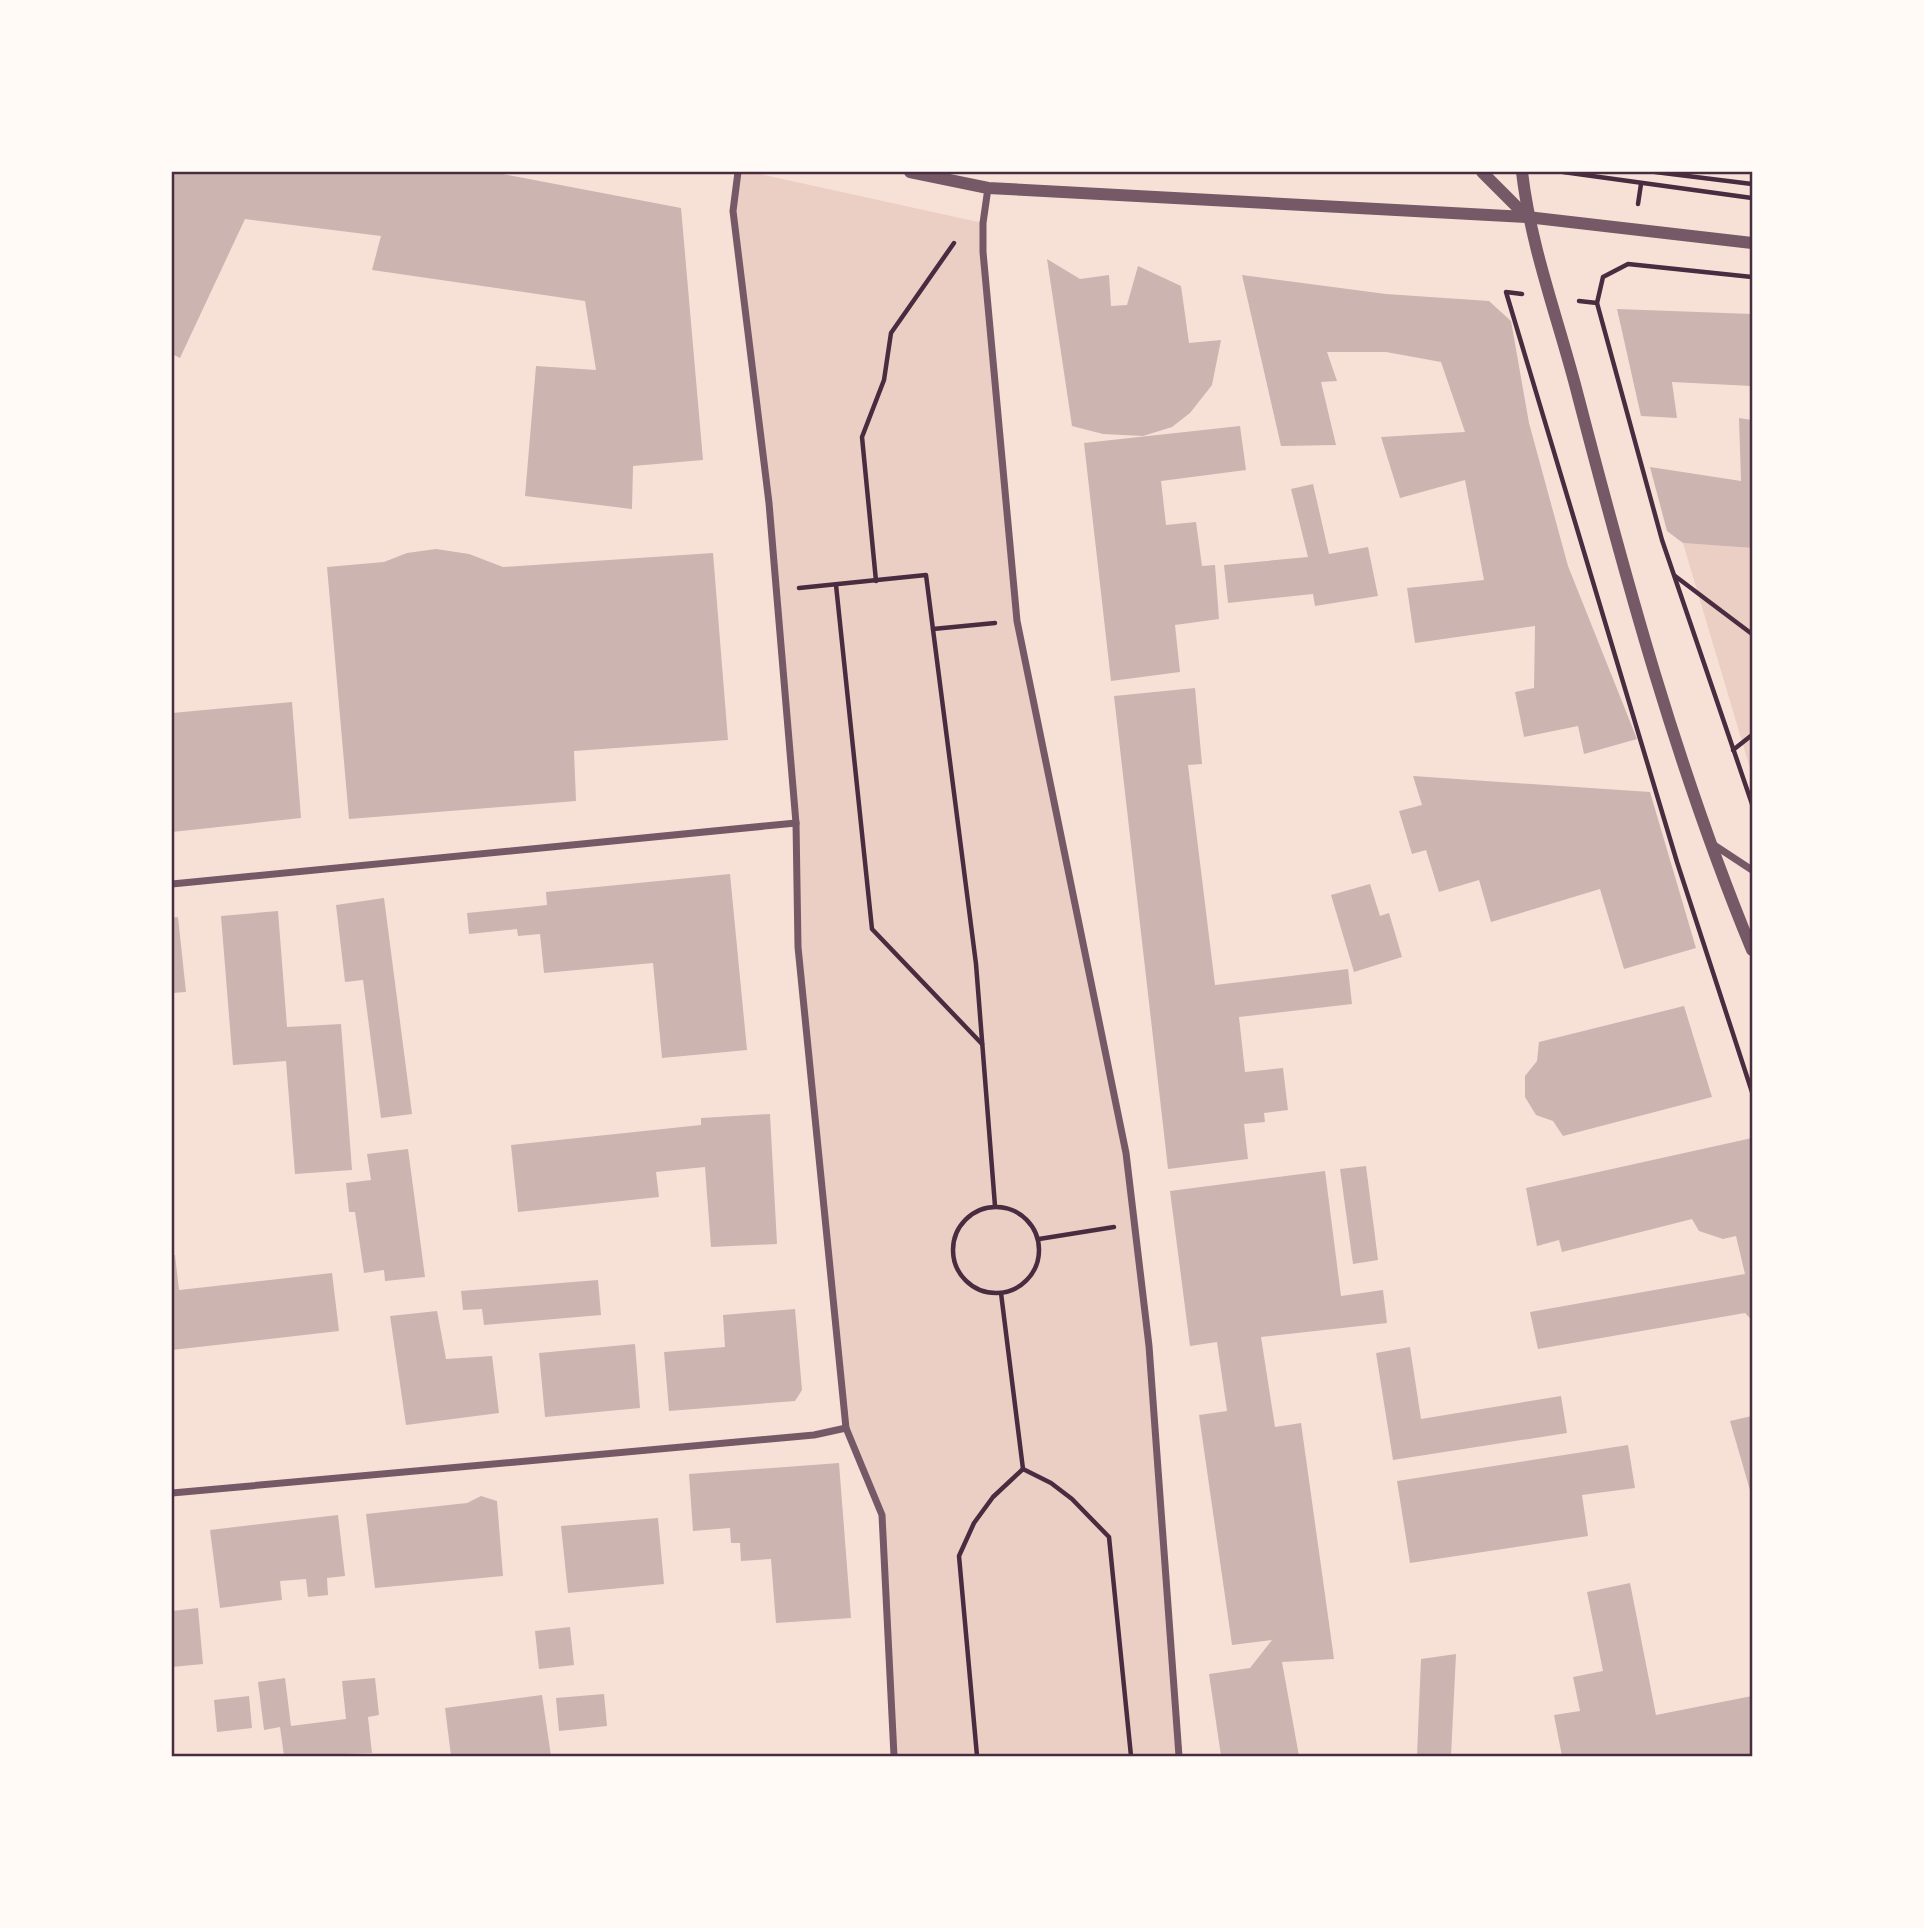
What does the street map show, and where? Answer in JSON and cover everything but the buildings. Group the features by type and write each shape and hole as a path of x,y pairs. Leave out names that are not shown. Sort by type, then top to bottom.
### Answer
{"street":[{"path":"738,172 733,211 761,422 796,823 798,947 846,1428 881,1514 894,1756"},
{"path":"910,172 988,188 1527,217 1752,243"},
{"path":"1482,172 1527,217"},
{"path":"1522,172 1527,217 1571,368 1630,594 1710,843 1752,950"},
{"path":"988,188 983,223 983,251 1017,621 1126,1153 1149,1346 1179,1756"},
{"path":"172,884 796,823"},
{"path":"1710,843 1752,870"},
{"path":"172,1493 814,1435 846,1428"}],"path":[{"path":"1563,172 1752,198"},
{"path":"1655,172 1752,184"},
{"path":"876,580 862,437 884,380 891,333 954,243"},
{"path":"1752,277 1628,264 1603,277 1597,303 1675,576 1752,804"},
{"path":"1506,292 1677,862 1752,1092"},
{"path":"1569,300 1597,303"},
{"path":"775,590 926,575 976,964 995,1206"},
{"path":"1675,576 1752,634"},
{"path":"836,585 872,929 982,1045"},
{"path":"933,629 1017,621"},
{"path":"1734,750 1752,735"},
{"path":"995,1206 1009,1208 1022,1215 1039,1239 1040,1254 1036,1269 1027,1280 1001,1293 987,1293 964,1279 953,1254 954,1240 968,1217 995,1206"},
{"path":"1039,1239 1134,1224"},
{"path":"1001,1293 1023,1469"},
{"path":"977,1756 959,1556 974,1523 993,1497 1023,1469"},
{"path":"1023,1469 1051,1483 1072,1499 1109,1537 1131,1756"}],"shaded area":[{"path":"738,172 751,172 983,223 1017,621 1126,1153 1149,1346 1179,1756 894,1756 882,1515 846,1428 798,947 796,823 769,503 733,211"},
{"path":"1683,543 1752,548 1752,775"}]}
